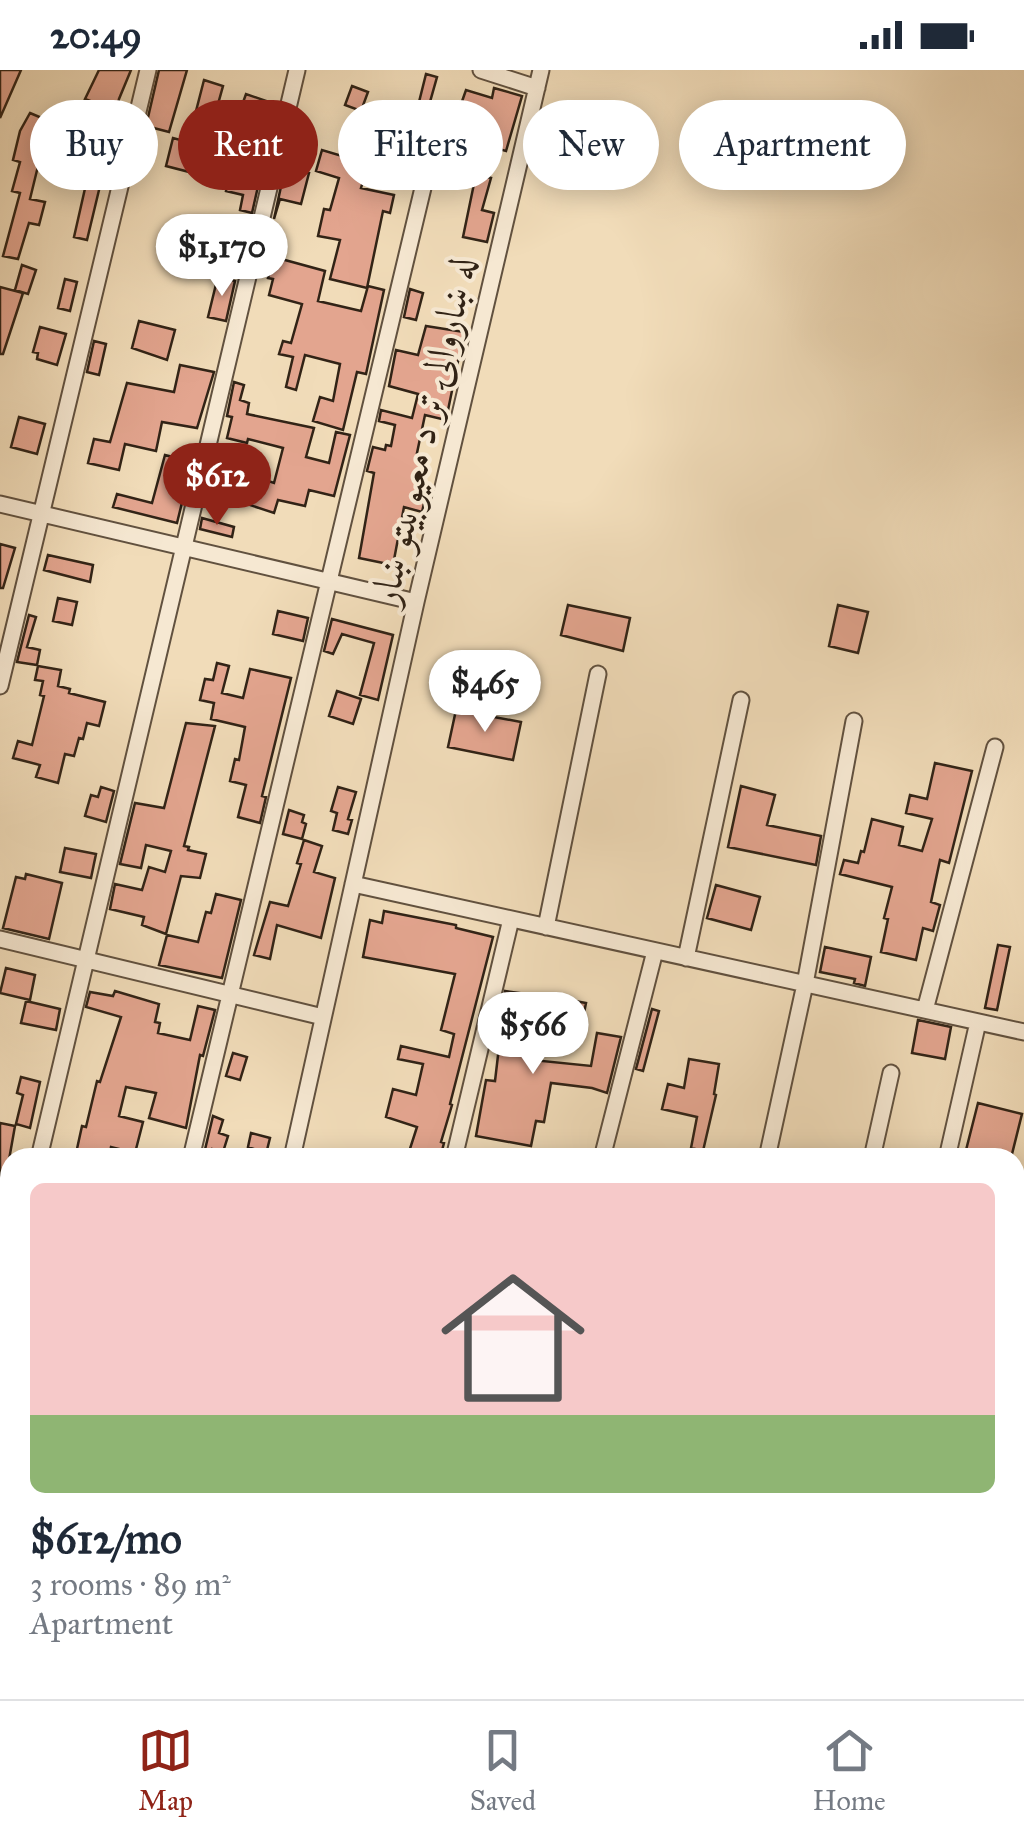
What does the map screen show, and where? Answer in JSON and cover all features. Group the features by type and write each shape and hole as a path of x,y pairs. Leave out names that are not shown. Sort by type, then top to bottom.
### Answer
{"street":[{"path":"0,686 148,70"},
{"path":"42,1148 297,70"},
{"path":"481,70 536,88"},
{"name":"له ښاروالۍ تر د معیوبیتو ښار","path":"294,1148 416,602 541,70"},
{"path":"193,1148 422,190"},
{"path":"0,504 416,602"},
{"path":"546,926 598,674"},
{"path":"686,958 741,700"},
{"path":"769,1148 805,984 854,721"},
{"path":"925,1010 995,746"},
{"path":"353,884 1024,1032"},
{"path":"456,1148 511,919"},
{"path":"0,939 324,1016"},
{"path":"605,1148 655,950"},
{"path":"949,1148 978,1022"},
{"path":"874,1148 891,1073"}],"building":[{"path":"0,70 21,70 0,118"},
{"path":"99,70 131,70 119,100 85,99"},
{"path":"159,70 187,70 169,132 158,129 158,100 152,100"},
{"path":"426,74 437,77 431,100 420,100"},
{"path":"204,80 223,86 219,100 199,100"},
{"path":"352,86 368,92 365,100 347,100"},
{"path":"494,88 522,96 506,151 503,100 462,100 466,90 492,98"},
{"path":"30,113 30,199 45,202 39,225 29,223 18,259 3,256 20,193 12,191 20,162 13,160 20,131"},
{"path":"173,138 178,139 178,169 166,166"},
{"path":"322,150 338,155 338,178 318,172"},
{"path":"338,182 338,190 394,195 390,213 383,211 367,288 330,279 340,240 318,236 324,209 330,210"},
{"path":"85,190 99,190 87,240 74,237"},
{"path":"257,190 252,213 240,210 243,195 226,191"},
{"path":"280,190 305,190 301,204 280,199 274,219"},
{"path":"473,190 488,190 482,210 494,213 487,242 463,237"},
{"path":"274,257 325,271 318,301 361,311 368,286 384,290 366,374 357,372 343,430 313,421 320,397 333,401 340,364 305,355 296,390 286,387 293,357 279,354 283,341 291,343 302,304 269,295 273,279 268,278"},
{"path":"22,265 36,270 28,294 15,290"},
{"path":"218,276 235,281 226,321 208,317"},
{"path":"65,279 77,282 70,311 58,308"},
{"path":"0,287 23,293 3,354 0,354"},
{"path":"410,289 423,293 416,320 404,317"},
{"path":"139,321 175,330 167,360 132,348"},
{"path":"426,326 464,332 446,420 425,415 417,453 423,455 416,483 428,486 422,512 404,507 393,565 359,558 374,473 367,471 373,447 385,450 386,445 391,446 395,425 379,421 381,410 412,418 418,394 389,386 396,350 418,355"},
{"path":"40,327 66,334 57,365 37,359 38,353 33,352"},
{"path":"94,341 106,344 99,375 87,372"},
{"path":"180,365 214,372 197,428 162,422 156,451 125,444 119,470 88,463 94,439 110,442 127,383 174,392"},
{"path":"234,382 244,385 240,400 249,403 247,414 314,428 306,457 329,463 336,432 350,435 334,496 309,490 305,506 278,500 274,513 247,504 256,477 274,483 283,448 227,438"},
{"path":"19,417 45,424 37,454 11,447"},
{"path":"165,455 192,462 177,523 113,507 117,494 152,503"},
{"path":"202,518 234,527 232,537 200,529"},
{"path":"0,544 15,548 3,588 0,588"},
{"path":"48,555 93,565 90,582 44,570"},
{"path":"58,598 77,602 72,625 53,621"},
{"path":"568,605 630,618 623,651 561,635"},
{"path":"838,605 868,612 858,653 829,646"},
{"path":"278,611 308,618 303,641 273,634"},
{"path":"29,615 36,617 27,647 40,650 37,665 17,662"},
{"path":"332,619 393,635 378,700 360,695 374,643 342,634 333,654 324,651"},
{"path":"217,663 229,666 222,693 243,698 250,669 291,678 262,796 266,797 260,823 238,817 246,785 230,781 235,759 239,760 245,727 211,719 214,703 200,700 205,679 213,680"},
{"path":"38,666 61,670 58,686 70,689 69,693 105,702 99,726 87,723 74,756 65,754 58,783 36,777 40,765 13,758 18,741 32,745 44,696 40,695 43,681 35,680"},
{"path":"337,691 361,699 353,724 329,716"},
{"path":"456,710 521,722 513,760 448,747"},
{"path":"186,723 215,726 184,846 206,854 200,878 181,876 166,934 142,925 144,917 110,909 115,884 142,890 149,867 165,872 171,851 146,845 141,868 120,864 135,803 164,808"},
{"path":"935,763 972,771 949,863 940,860 931,902 940,905 933,931 923,928 916,960 881,952 892,887 840,874 844,860 858,863 872,819 903,827 899,845 922,851 932,819 906,813 910,795 927,799"},
{"path":"741,786 775,795 767,825 821,836 816,865 728,847"},
{"path":"101,787 114,791 106,822 85,816 91,795 98,797"},
{"path":"338,787 356,792 348,834 333,830 337,813 331,811"},
{"path":"289,810 304,815 302,839 283,834"},
{"path":"304,840 322,846 314,872 335,878 321,938 277,925 270,959 254,955 270,902 288,906"},
{"path":"65,848 96,854 91,878 60,872"},
{"path":"26,874 62,883 49,939 3,928 16,877 25,879"},
{"path":"716,885 760,897 751,930 707,918"},
{"path":"216,894 241,900 222,978 159,965 167,935 198,942 206,912 211,913"},
{"path":"384,911 456,925 493,937 450,1104 443,1148 410,1148 417,1127 386,1117 393,1089 416,1095 423,1064 398,1059 401,1046 449,1057 454,1034 441,1030 455,974 363,957 370,920 382,923"},
{"path":"998,945 1010,947 997,1010 985,1008"},
{"path":"825,947 871,957 865,986 854,983 855,979 820,972"},
{"path":"6,968 35,975 30,1000 0,993"},
{"path":"115,991 159,1004 155,1022 160,1023 158,1033 190,1040 198,1006 215,1010 203,1056 200,1055 186,1128 149,1118 156,1093 126,1087 119,1116 143,1122 136,1148 77,1148 121,1017 86,1007 90,992 113,996"},
{"path":"505,991 527,994 523,1025 529,1026 528,1034 536,1035 532,1060 591,1066 597,1033 621,1037 607,1093 551,1083 544,1122 536,1121 531,1146 476,1136 486,1080 495,1081"},
{"path":"564,999 586,1003 583,1018 574,1017 571,1032 559,1030"},
{"path":"26,1001 60,1009 56,1030 21,1023"},
{"path":"652,1009 659,1011 643,1071 636,1069"},
{"path":"918,1020 951,1027 945,1059 912,1053"},
{"path":"233,1053 247,1057 240,1080 226,1076"},
{"path":"689,1059 719,1064 704,1148 691,1148 697,1117 662,1109 668,1084 684,1088"},
{"path":"21,1077 40,1082 30,1128 16,1124 23,1095 17,1093"},
{"path":"978,1103 1022,1114 1014,1148 967,1148"},
{"path":"213,1116 223,1120 219,1133 228,1136 224,1148 205,1148"},
{"path":"0,1123 15,1126 11,1148 0,1148"},
{"path":"251,1133 270,1138 268,1148 248,1147"}]}
